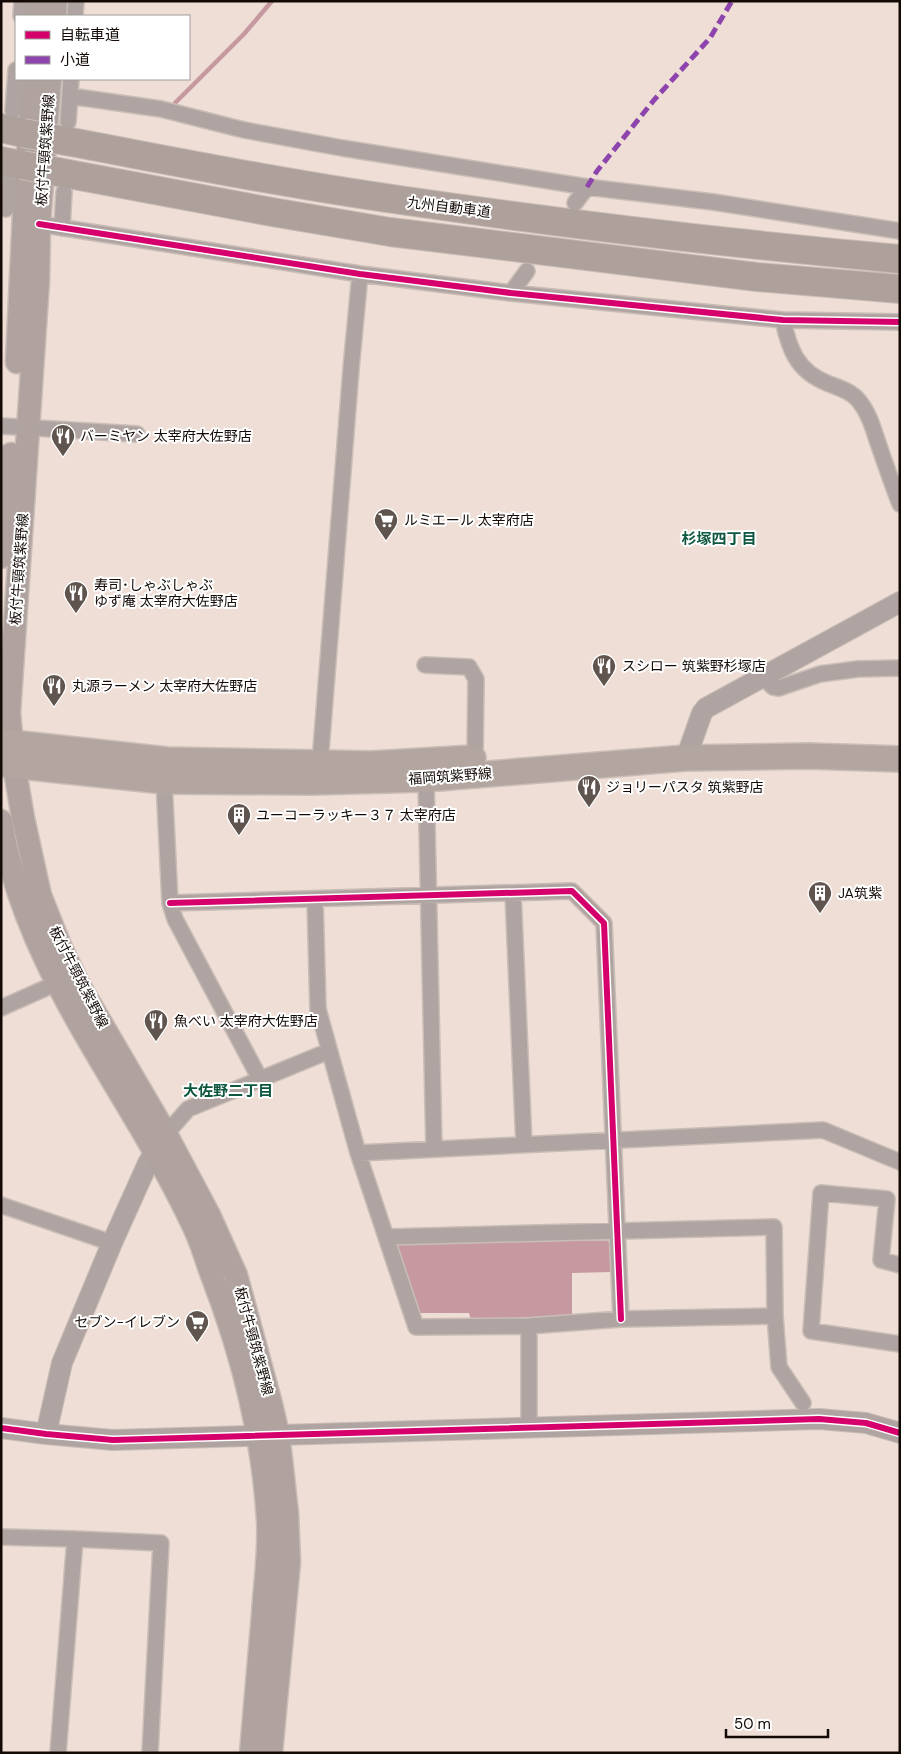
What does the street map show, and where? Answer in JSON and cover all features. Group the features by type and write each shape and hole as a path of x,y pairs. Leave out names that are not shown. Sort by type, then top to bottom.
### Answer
{"highway":[{"name":"九州自動車道","path":"12,124 64,131 269,178 399,200 761,246 900,259"},
{"path":"10,169 61,182 272,212 390,232 757,277 900,289"}],"main road":[{"path":"38,15 39,1"},
{"path":"55,15 56,1"},
{"name":"板付牛頸筑紫野線","path":"1,557 14,428 38,281 18,214 16,80"},
{"name":"板付牛頸筑紫野線","path":"18,214 50,80"},
{"name":"板付牛頸筑紫野線","path":"14,428 7,754 40,895 61,948 160,1143 230,1321 249,1389 268,1435 287,1512 290,1562 271,1753"},
{"name":"福岡筑紫野線","path":"7,754 164,782 311,782 426,779 689,750 810,740 900,742"},
{"name":"福岡筑紫野線","path":"7,754 167,760 372,764 689,750 900,759"},
{"name":"板付牛頸筑紫野線","path":"1,821 4,840 24,908 57,982 160,1143"},
{"name":"板付牛頸筑紫野線","path":"252,1753 266,1574 268,1435"}],"street":[{"path":"20,15 22,1"},
{"path":"74,15 76,1"},
{"path":"12,124 16,80"},
{"path":"64,131 71,80"},
{"path":"70,96 161,108 244,130 342,148 587,187 713,202 900,231"},
{"path":"10,169 18,214 62,228 360,274 511,293 783,320 897,326"},
{"path":"61,182 62,228"},
{"path":"575,203 587,187"},
{"path":"511,293 527,271"},
{"path":"321,750 360,274"},
{"path":"783,320 788,343 798,362 809,374 824,382 847,390 859,400 868,414 900,504"},
{"path":"14,428 137,434"},
{"path":"689,750 702,713 706,708 900,602"},
{"path":"425,665 469,667 476,679 475,758"},
{"path":"763,677 772,687 779,688 820,674 858,669 900,668"},
{"path":"260,762 278,754 321,750 368,753 372,764"},
{"path":"426,779 434,1149"},
{"path":"164,782 170,903 175,919 260,1079"},
{"path":"170,903 572,891 604,923 621,1319"},
{"path":"513,893 524,1145"},
{"path":"316,899 318,1009 358,1153 416,1327 529,1326 621,1319 775,1316"},
{"path":"1,1008 57,982"},
{"path":"46,1434 62,1363 112,1243 148,1163 160,1143 188,1109 329,1051"},
{"path":"358,1153 823,1130 900,1162"},
{"path":"900,1265 881,1260 893,1200 821,1193 811,1331 900,1344"},
{"path":"1,1205 112,1243"},
{"path":"387,1237 774,1227 775,1316 779,1367 803,1403"},
{"path":"529,1326 529,1427"},
{"path":"1,1428 113,1440 819,1419 866,1423 900,1433"},
{"path":"1,1537 75,1538 161,1543 150,1753"},
{"path":"58,1753 75,1538"}],"shaded area":[{"path":"606,1239 610,1243 611,1272 572,1273 572,1315 471,1320 469,1313 417,1313 396,1250 399,1244"}],"waterway":[{"path":"175,103 244,34 272,1"}],"marked path":[{"path":"587,187 597,171 654,100 710,38 732,1"}],"cycle path":[{"path":"39,224 360,274 511,293 783,320 900,322"},
{"path":"170,903 572,891 604,923 621,1319"},
{"path":"1,1428 113,1440 819,1419 866,1423 900,1433"}],"place":[{"name":"バーミヤン 太宰府大佐野店","path":"63,457"},
{"name":"ルミエール 太宰府店","path":"386,541"},
{"name":"寿司･しゃぶしゃぶ ゆず庵 太宰府大佐野店","path":"76,614"},
{"name":"スシロー 筑紫野杉塚店","path":"604,687"},
{"name":"丸源ラーメン 太宰府大佐野店","path":"54,707"},
{"name":"ジョリーパスタ 筑紫野店","path":"589,808"},
{"name":"ユーコーラッキー３７ 太宰府店","path":"239,836"},
{"name":"JA筑紫","path":"820,914"},
{"name":"魚べい 太宰府大佐野店","path":"156,1042"},
{"name":"セブン-イレブン","path":"197,1343"}],"district":[{"name":"杉塚四丁目","path":"719,539"},
{"name":"大佐野二丁目","path":"228,1091"}]}
